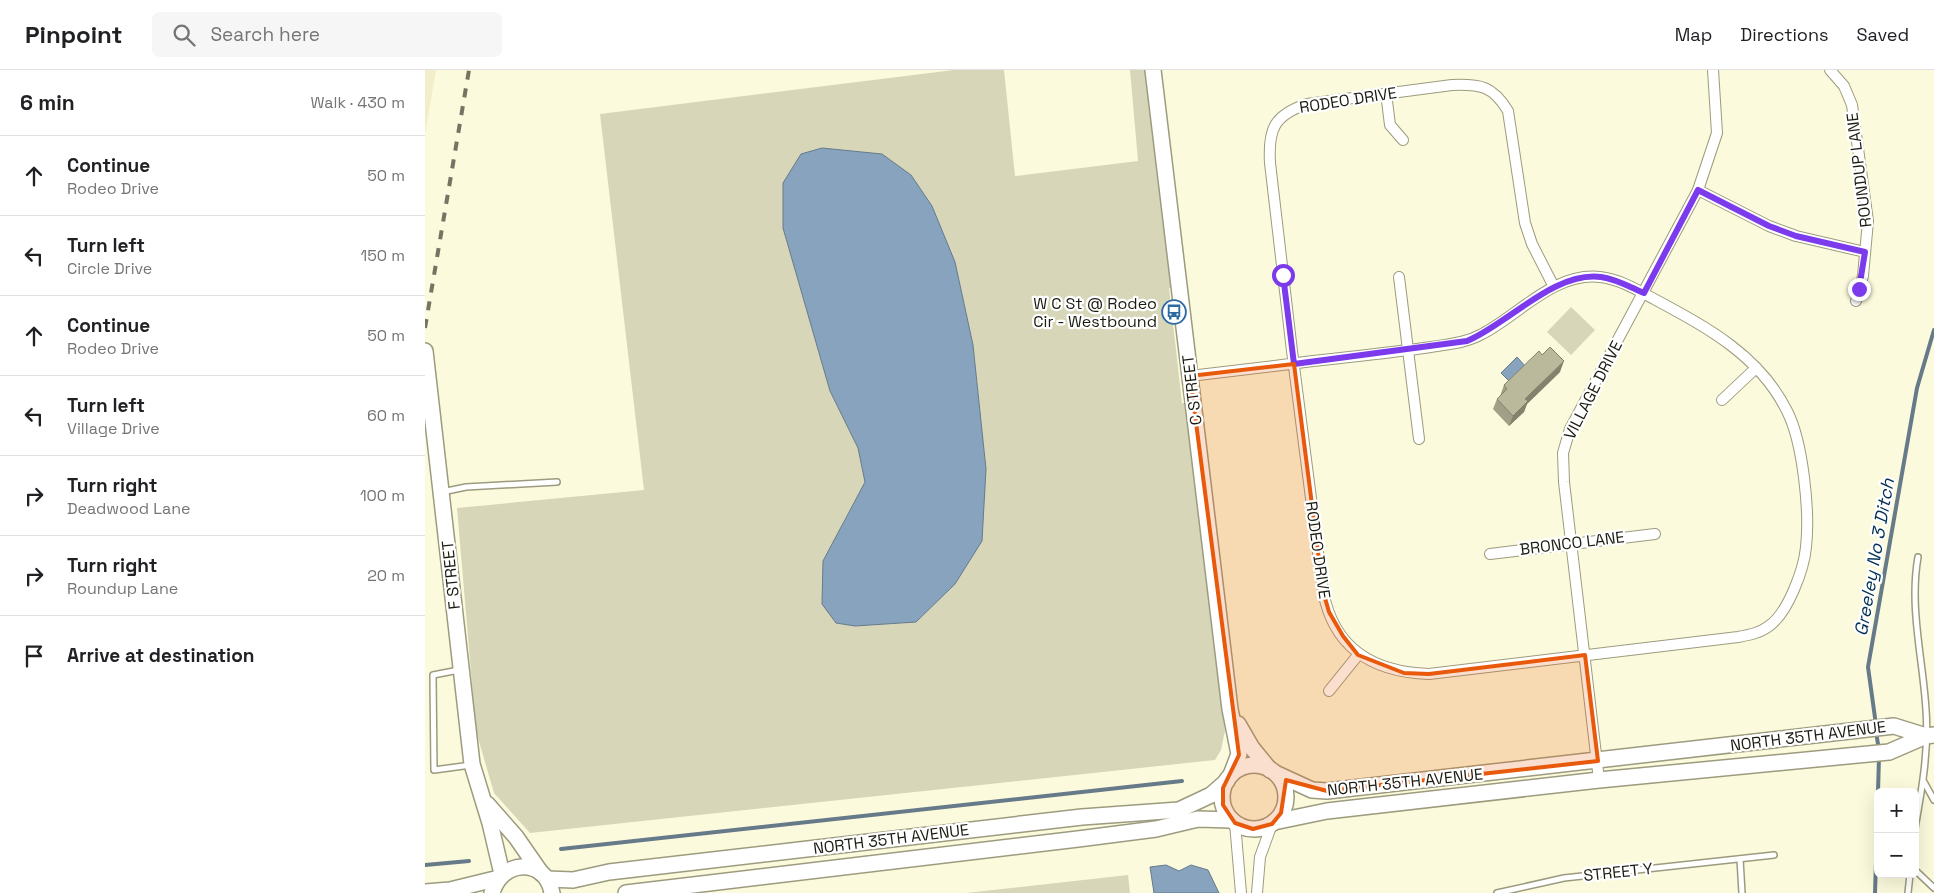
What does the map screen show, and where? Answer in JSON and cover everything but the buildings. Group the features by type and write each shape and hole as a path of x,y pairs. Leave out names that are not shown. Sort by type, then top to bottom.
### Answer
{"street":[{"name":"C STREET","path":"1153,70 1230,709 1239,754 1229,778"},
{"name":"VILLAGE DRIVE","path":"1599,780 1564,482 1563,453 1570,428 1698,190 1715,145 1717,133 1713,70"},
{"name":"ROUNDUP LANE","path":"1831,71 1844,86 1852,105 1868,221 1863,276 1856,301"},
{"name":"RODEO DRIVE","path":"1473,85 1488,88 1499,96 1508,111 1525,223 1532,244 1554,287 1578,278 1599,276 1616,280 1701,324 1735,347 1771,383 1788,412 1797,437 1807,504 1806,546 1803,563 1789,599 1769,626 1753,634 1429,674 1404,673 1381,667 1358,655 1343,636 1325,604 1270,163 1271,134 1278,120 1293,108 1307,104 1386,93 1473,85"},
{"path":"1386,93 1390,125 1403,140"},
{"path":"1698,190 1769,226 1796,236 1865,252"},
{"path":"1399,277 1419,439"},
{"path":"1190,376 1409,350 1467,341 1482,334 1554,287"},
{"name":"F STREET","path":"425,351 472,764 490,823 500,876"},
{"path":"1722,400 1756,368"},
{"name":"BRONCO LANE","path":"1490,554 1572,542 1655,534"},
{"path":"1329,691 1358,655"},
{"name":"C STREET","path":"1230,709 1252,748 1273,771"},
{"name":"NORTH 35TH AVENUE","path":"1273,771 1312,790 1327,791 1894,726 1930,735"},
{"name":"NORTH 35TH AVENUE","path":"1273,823 1327,811 1599,780 1889,752 1930,735"},
{"path":"1257,893 1260,857 1273,823 1283,808 1285,792 1282,782 1273,771 1254,765 1245,766 1229,778 1222,797 1226,813 1233,821 1253,829 1273,823"},
{"name":"NORTH 35TH AVENUE","path":"500,876 517,867 534,869 547,882 573,880 609,872 829,850 1082,817 1179,810 1211,795 1229,778"},
{"name":"F STREET","path":"481,798 516,837 547,882"},
{"name":"NORTH 35TH AVENUE","path":"626,893 831,866 1156,828 1198,819 1233,821"},
{"path":"1233,821 1241,893"},
{"path":"425,892 456,892 500,876"},
{"path":"492,893 500,876"}],"lane":[{"path":"442,492 484,486 557,482"},
{"path":"1918,557 1913,590 1930,735 1919,805"},
{"path":"462,670 433,674 434,770 472,764"},
{"path":"1923,782 1934,800"},
{"name":"STREET Y","path":"1497,893 1565,878 1774,855"},
{"path":"1740,859 1742,893"},
{"path":"1919,874 1934,888"},
{"path":"1908,893 1910,878"}],"highlighted area":[{"path":"1294,364 1323,591 1329,612 1343,636 1358,655 1404,673 1429,674 1585,655 1598,761 1327,791 1286,780 1281,813 1272,824 1253,829 1235,823 1223,805 1223,788 1239,755 1190,376"}],"shaded area":[{"path":"425,70 436,70 425,134"},
{"path":"954,70 1004,70 1015,176 1138,161 1130,70 1145,70 1172,288 1169,288 1182,403 1187,403 1225,731 1221,750 1215,760 530,833 494,793 476,731 457,508 644,490 600,114","holes":["822,148 882,154 955,262 973,345 986,469 916,622 890,623 843,522 865,482 858,448 830,391 783,228"]},
{"path":"1571,307 1595,330 1571,355 1547,332"},
{"path":"1128,875 1130,893 966,893"}],"water":[{"path":"822,148 882,154 911,175 932,206 955,262 973,345 986,469 982,541 955,584 916,622 855,626 836,623 822,604 823,561 865,482 858,448 830,391 783,228 783,183 801,154"},
{"path":"1517,357 1526,367 1509,381 1501,373"},
{"path":"1166,865 1179,871 1191,865 1208,870 1219,893 1154,893 1150,867"}],"waterway":[{"name":"Greeley No 3 Ditch","path":"1876,725 1868,667 1917,388 1934,330"},
{"name":"Greeley No 3 Ditch","path":"1876,732 1879,750"},
{"name":"Greeley No 3 Ditch","path":"1878,788 1879,757"},
{"path":"561,849 1182,781"},
{"name":"Greeley No 3 Ditch","path":"1875,893 1877,833"},
{"path":"425,865 469,861"}],"railway":[{"path":"425,328 469,70"}],"place":[{"name":"W C St @ Rodeo Cir - Westbound","path":"1174,312"}],"route":[{"path":"1283,275 1294,364 1467,341 1482,334 1554,287 1578,278 1599,276 1616,280 1644,293 1669,242 1698,190 1769,226 1796,236 1865,252 1863,276 1859,289"}]}
